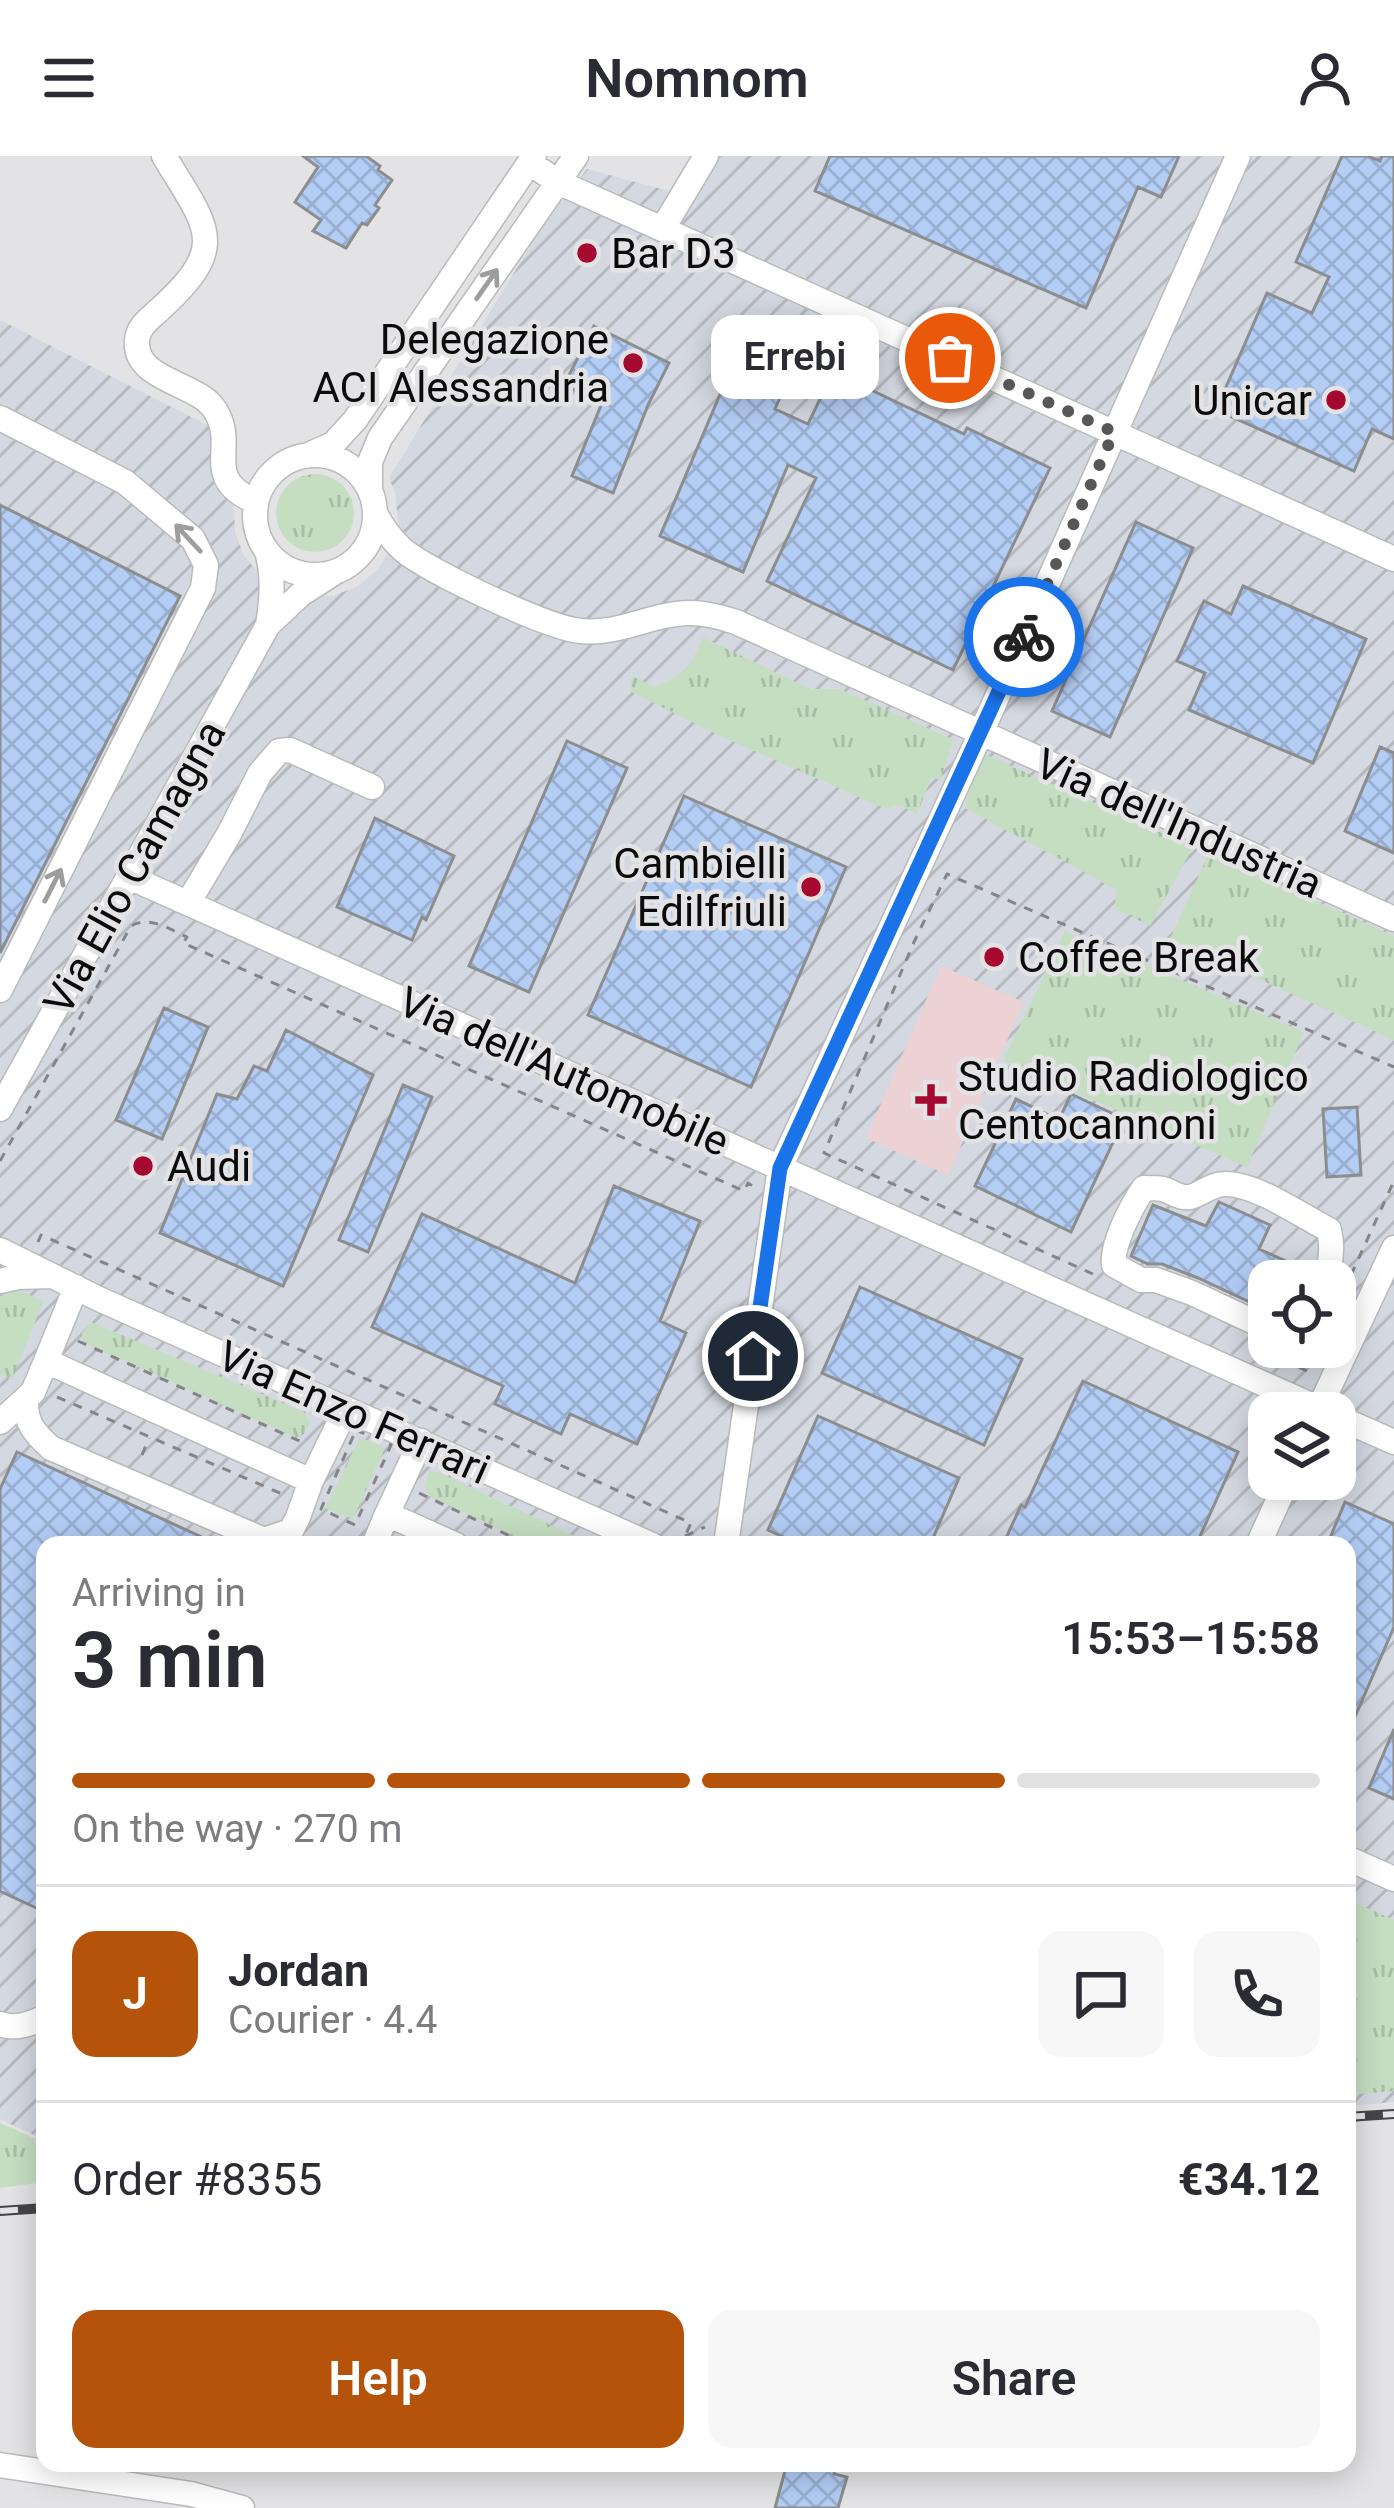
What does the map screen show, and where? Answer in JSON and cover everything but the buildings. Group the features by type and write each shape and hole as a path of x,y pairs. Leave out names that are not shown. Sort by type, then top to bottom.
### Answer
{"street":[{"path":"164,156 199,213 206,250 185,286 143,325 136,342 138,352 150,369 208,401 217,412 227,483 256,502"},
{"path":"576,156 558,182 380,438 370,462 373,532 364,550 344,567 307,574 278,562 256,528 261,488 280,466 333,444 355,420 532,159 558,182 1394,559"},
{"path":"662,228 706,156"},
{"path":"727,1536 780,1168 1238,156"},
{"path":"0,418 125,482 193,539 206,565 206,577 0,990"},
{"path":"308,455 345,463 360,475 373,502"},
{"name":"Via dell'Industria","path":"373,502 389,535 428,567 546,622 579,632 624,628 686,613 736,622 1394,919"},
{"name":"Via Elio Camagna","path":"267,551 273,590 268,625"},
{"name":"Via dell'Industria","path":"344,567 377,560 428,567"},
{"name":"Via Elio Camagna","path":"0,1109 268,625 301,594 344,567"},
{"path":"188,903 260,773 279,751 290,750 372,787"},
{"name":"Via dell'Automobile","path":"129,877 1279,1392"},
{"path":"1248,1329 1192,1293 1156,1280 1141,1280 1114,1265 1112,1254 1144,1188 1183,1198 1228,1183 1248,1188 1329,1230 1330,1260"},
{"path":"1334,1392 1394,1248"},
{"name":"Via Enzo Ferrari","path":"0,1250 632,1536"},
{"path":"0,1282 18,1277 67,1282 33,1393 0,1422"},
{"path":"1122,1321 1141,1280"},
{"path":"46,1361 299,1482"},
{"path":"26,1400 25,1415 51,1448 255,1536"},
{"path":"287,1536 299,1482 346,1409"},
{"name":"Via dell'Automobile","path":"1356,1426 1394,1442"},
{"path":"377,1536 421,1441"},
{"path":"1262,1536 1278,1500"},
{"path":"386,1514 436,1536"},
{"path":"1356,1862 1394,1880"},
{"path":"0,2024 10,2028 36,2021"},
{"path":"0,2465 36,2470"},
{"path":"46,2472 190,2494 242,2508"}],"path":[{"path":"1093,1274 824,1153 946,874 1394,1067"},
{"path":"0,1161 130,926 140,921 187,937 184,943 743,1192 748,1184 759,1189"},
{"path":"1356,1263 1394,1181"},
{"path":"36,1246 41,1235 691,1523 685,1536"},
{"path":"77,1330 80,1343 306,1444"},
{"path":"59,1384 54,1395 285,1495 299,1482"},
{"path":"356,1430 392,1445 355,1526 321,1509 356,1430"},
{"path":"300,1449 311,1433"},
{"path":"142,1455 149,1436"},
{"path":"417,1489 422,1496 509,1536"},
{"path":"685,1536 705,1528 710,1516"}],"shaded area":[{"path":"691,156 1394,156 1394,2102 1356,2105 1356,1536 36,1536 36,2136 0,2119 0,320 209,426 241,479 234,506 235,532 244,556 282,590 307,597 333,596 358,586 377,570 391,548 398,520 389,478 542,227 587,169 669,191"},
{"name":"Studio Radiologico Centocannoni","path":"941,966 1024,1002 948,1175 866,1138"}],"green space":[{"path":"315,474 343,485 354,513 343,541 315,552 287,541 276,513 287,485"},
{"path":"702,637 810,689 840,689 954,740 940,780 932,777 917,814 899,805 886,809 631,692 634,676 653,687 678,675 690,663"},
{"path":"980,752 1193,847 1150,926 1114,908 1117,890 965,808"},
{"path":"1209,853 1394,936 1394,1040 1170,939"},
{"path":"1065,931 1304,1032 1247,1167 1003,1061"},
{"path":"17,1291 43,1302 12,1379 0,1374 0,1296"},
{"path":"91,1322 304,1412 310,1423 297,1438 83,1342 82,1333"},
{"path":"360,1437 385,1448 353,1519 325,1508"},
{"path":"430,1471 440,1473 574,1536 516,1536 429,1496 424,1486"},
{"path":"1356,1903 1394,1920 1394,2091 1356,2094"},
{"path":"0,2123 36,2139 36,2183 0,2188"}],"railway":[{"path":"1356,2116 1394,2114"},
{"path":"0,2211 36,2209"}],"way so far":[{"path":"950,358 1114,432 1024,637"}],"place":[{"name":"Bar D3","path":"587,253"},
{"name":"Errebi","path":"950,358"},
{"name":"Delegazione ACI Alessandria","path":"633,363"},
{"name":"Unicar","path":"1336,400"},
{"name":"Cambielli Edilfriuli","path":"811,887"},
{"name":"Coffee Break","path":"994,957"},
{"name":"Studio Radiologico Centocannoni","path":"931,1100"},
{"name":"Audi","path":"143,1166"}],"route":[{"path":"753,1356 780,1168 1024,637"}]}
